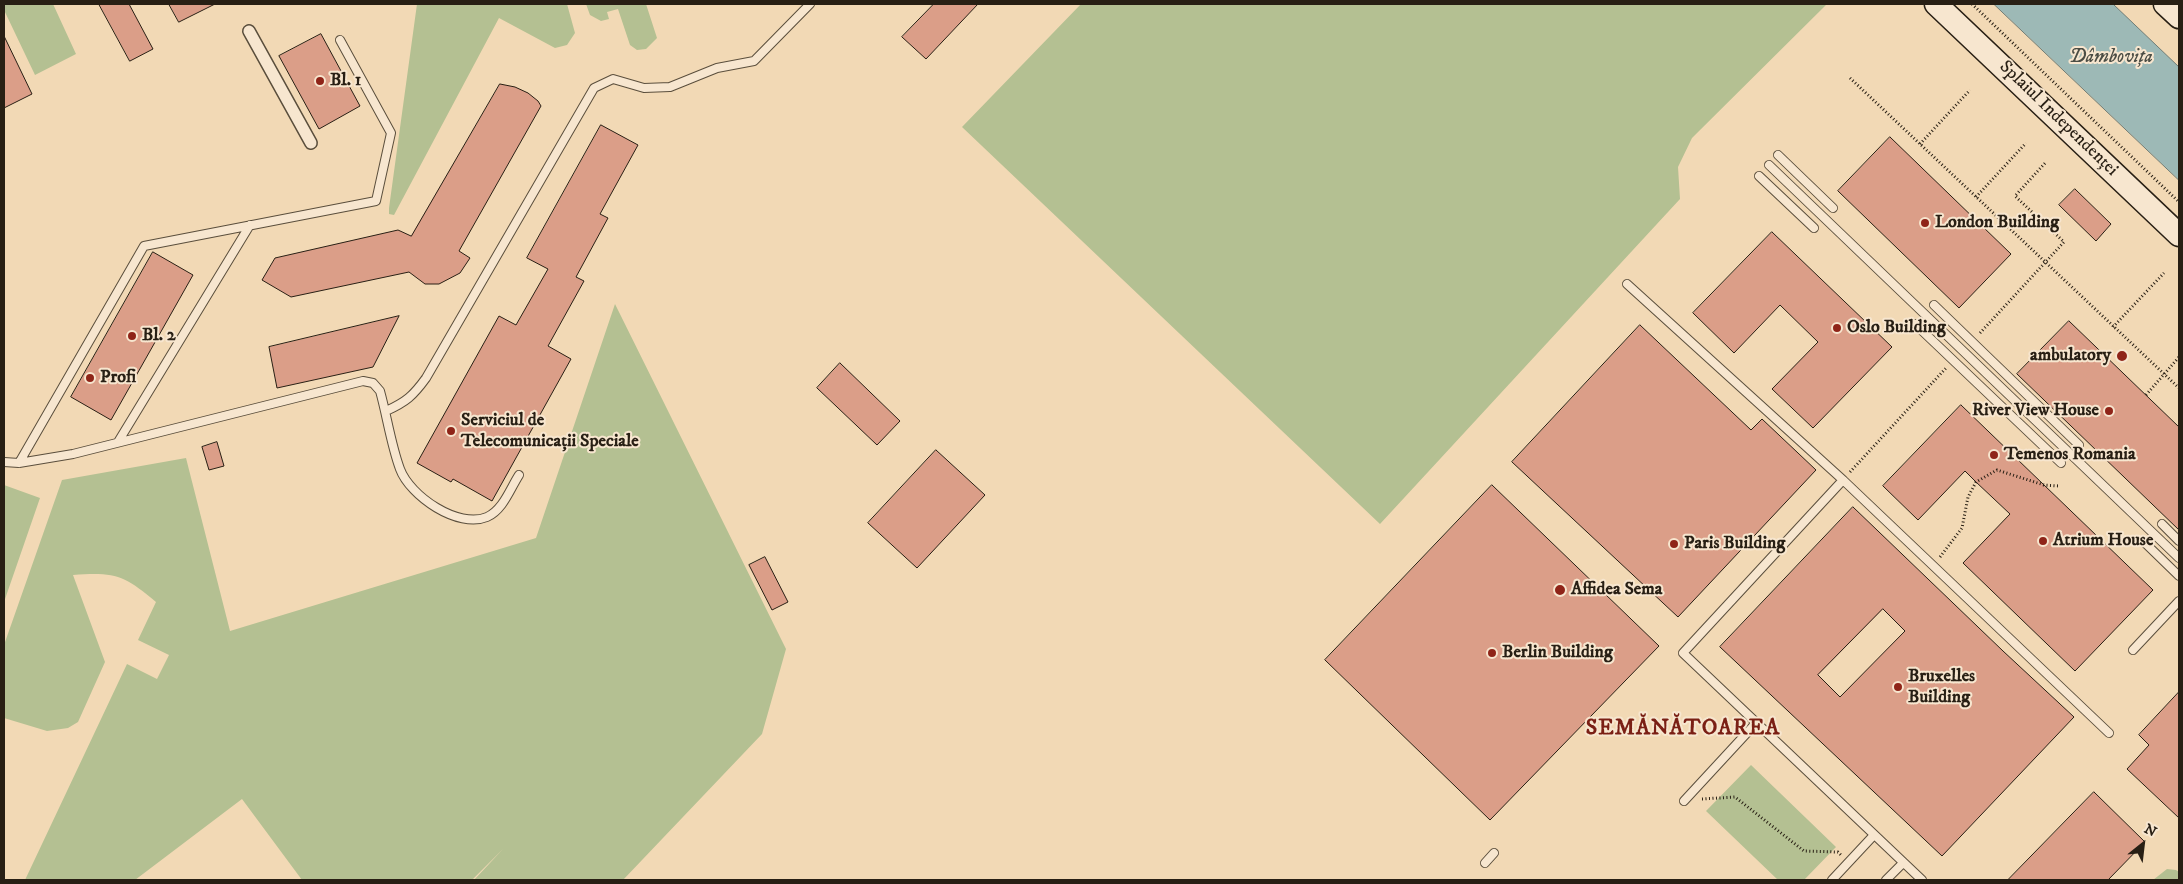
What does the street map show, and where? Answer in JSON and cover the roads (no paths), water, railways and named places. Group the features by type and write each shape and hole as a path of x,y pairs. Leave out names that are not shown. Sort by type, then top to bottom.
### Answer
{"main road":[{"name":"Splaiul Independenței","path":"1936,4 2179,235"},
{"path":"2165,4 2179,18"}],"street":[{"path":"248,31 311,143"}],"lane":[{"path":"386,411 414,395 426,378 594,88 613,79 644,88 670,87 717,68 754,61 810,4"},
{"path":"19,462 144,246 376,201 390,133 340,40"},
{"path":"1778,155 1833,208"},
{"path":"1768,165 2179,558"},
{"path":"1759,176 1814,228"},
{"path":"118,442 250,225"},
{"path":"1627,284 1843,480 2109,733"},
{"path":"1934,305 2079,445"},
{"path":"1914,324 2061,463"},
{"path":"4,462 19,462 73,454 363,381 373,383 380,391 400,470 421,497 439,509 470,520 487,517 500,507 518,475"},
{"path":"1843,480 1683,653 1922,880"},
{"path":"2162,524 2179,541"},
{"path":"2144,542 2179,576"},
{"path":"2134,650 2179,602"},
{"path":"1684,801 1757,722"},
{"path":"1832,880 1874,835"},
{"path":"1485,863 1494,853"},
{"path":"1886,880 1903,863"}],"water":[{"name":"Dâmbovița","path":"1994,4 2113,4 2179,67 2179,180"}],"place":[{"name":"Bl. 1","path":"320,81"},
{"name":"London Building","path":"1925,223"},
{"name":"Oslo Building","path":"1837,328"},
{"name":"Bl. 2","path":"132,336"},
{"name":"ambulatory","path":"2122,356"},
{"name":"Profi","path":"90,378"},
{"name":"River View House","path":"2109,411"},
{"name":"Serviciul de Telecomunicații Speciale","path":"451,431"},
{"name":"Temenos Romania","path":"1994,455"},
{"name":"Atrium House","path":"2043,541"},
{"name":"Paris Building","path":"1674,544"},
{"name":"Affidea Sema","path":"1560,590"},
{"name":"Berlin Building","path":"1492,653"},
{"name":"Bruxelles Building","path":"1898,687"}],"district":[{"name":"SEMĂNĂTOAREA","path":"1683,729"}]}
